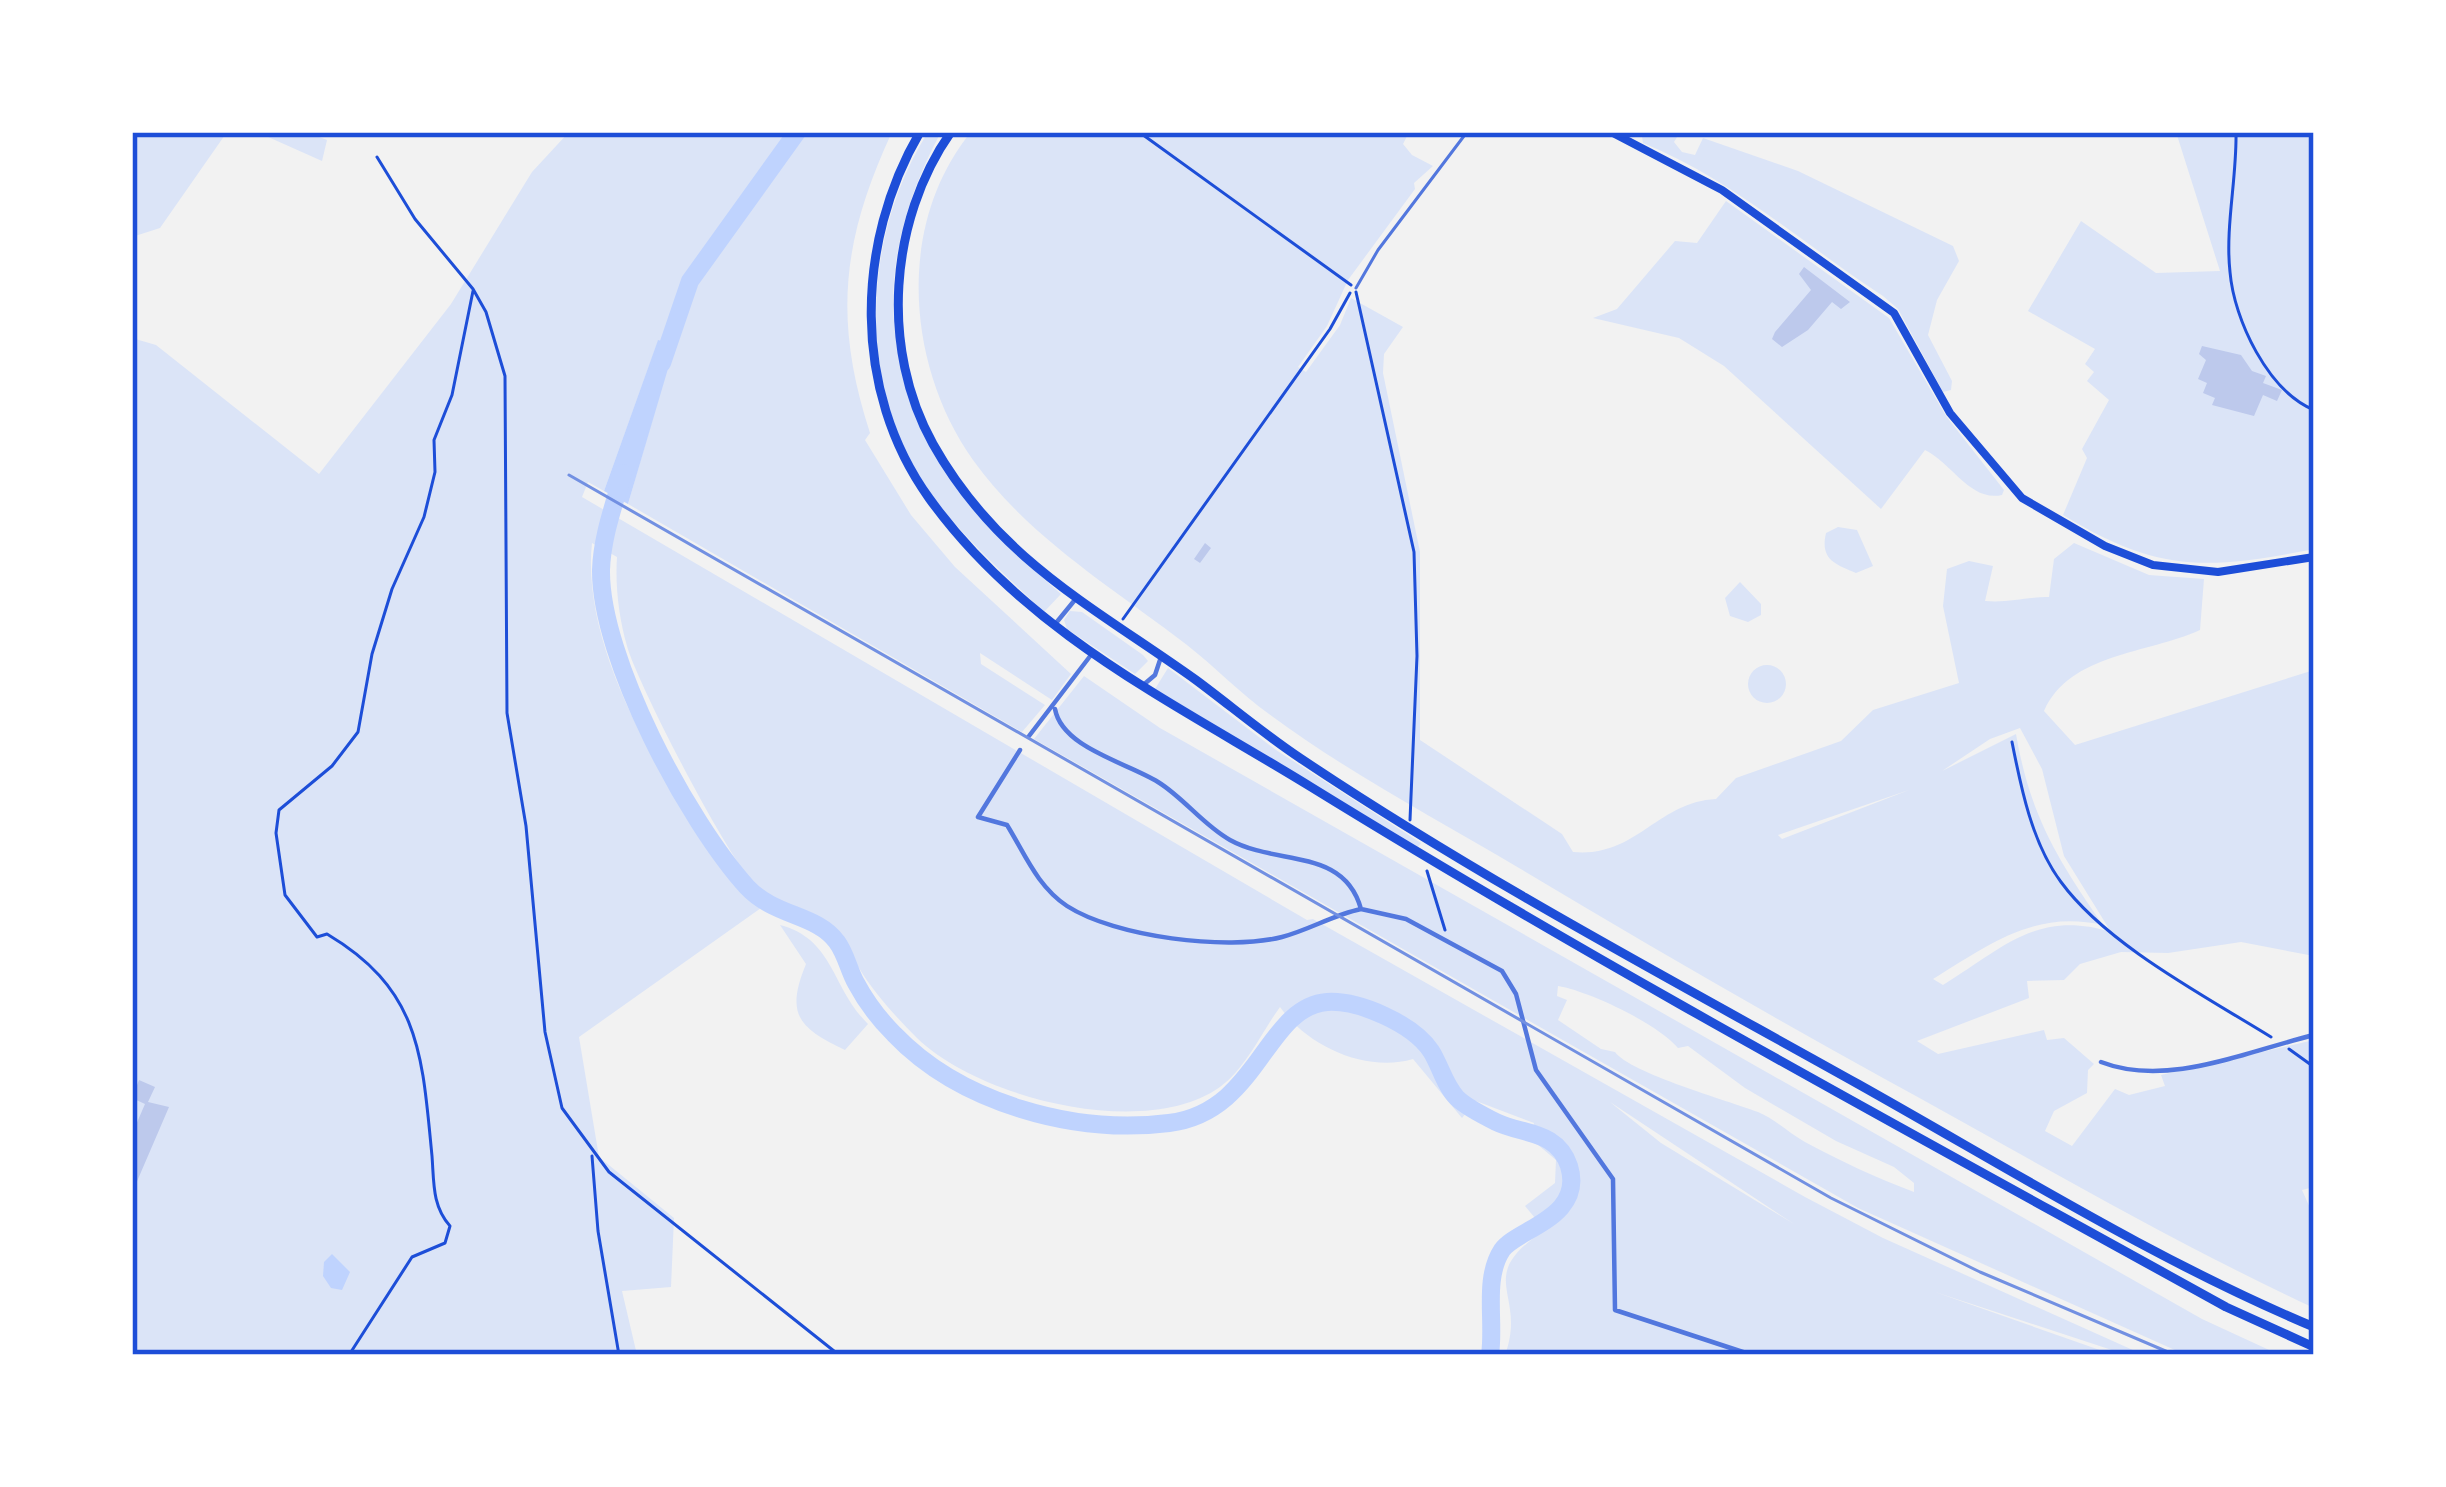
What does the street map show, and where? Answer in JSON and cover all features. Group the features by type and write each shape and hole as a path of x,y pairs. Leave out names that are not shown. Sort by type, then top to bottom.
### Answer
{"highway":[{"path":"920,132 886,206 874,261 871,314 879,391 905,459 928,497 1011,590 1054,628 1140,687 1735,1036 2185,1285 2314,1347"},
{"path":"951,132 914,204 903,249 898,308 909,380 934,446 971,499 1074,601 1408,827 1592,936 2147,1245 2314,1328"}],"main road":[{"path":"1611,132 1722,190 1894,314 1950,413 2022,498 2105,546 2153,565 2218,572 2314,556"}],"street":[{"path":"1054,628 1061,611 1074,601"},
{"path":"1029,736 1055,709 1092,654"},
{"path":"1140,687 1155,675 1161,657"},
{"path":"1055,709 1076,737 1176,794 1230,840 1340,872 1354,887 1360,909"},
{"path":"1020,749 978,817 1007,825 1036,877 1066,905 1105,924 1156,935 1256,940 1360,909 1406,919 1502,970 1516,994 1536,1070 1613,1179 1615,1310 1752,1355"},
{"path":"2101,1062 2124,1071 2174,1070 2314,1035"}],"lane":[{"path":"1356,288 1378,250 1467,132"}],"path":[{"path":"1139,132 1356,288"},
{"path":"2236,132 2230,274 2257,354 2296,402 2314,410"},
{"path":"377,157 415,218 473,289 486,312 505,376 507,713 526,826 548,1050 562,1108 592,1154 838,1355"},
{"path":"1112,624 1121,622 1356,288"},
{"path":"1356,288 1354,302 1376,371 1414,552 1414,811 1408,827"},
{"path":"349,1355 412,1257 445,1243 450,1226 436,1207 424,1076 406,1009 367,958 327,934 317,937 285,895 284,857 276,833 279,810 332,766 358,732 392,589 424,517 435,472 434,440 452,394 473,289"},
{"path":"2012,742 2023,802 2061,882 2122,939 2198,996 2314,1067"},
{"path":"1408,847 1430,874 1447,938"},
{"path":"592,1154 598,1231 619,1355"}],"shaded area":[{"path":"132,132 227,132 160,228 132,237"},
{"path":"257,132 306,132 327,140 322,161"},
{"path":"569,132 892,132 862,209 848,280 851,353 870,433 865,440 911,515 955,567 1071,674 1052,700 980,653 981,664 1045,705 1022,732 628,504 674,345 658,341 604,491 588,482 582,497 1307,920 1313,919 1805,1197 1883,1238 2144,1355 2127,1355 1935,1292 2114,1355 1505,1355 1511,1316 1506,1274 1523,1247 1545,1230 1525,1206 1555,1183 1556,1160 1531,1139 1534,1123 1476,1101 1462,1118 1413,1059 1376,1062 1339,1053 1306,1034 1280,1007 1245,1060 1220,1087 1188,1103 1150,1110 1064,1105 981,1079 945,1060 886,1004 841,937 821,921 766,893 743,871 634,666 620,613 617,557 592,543 592,589 619,688 670,786 761,908 579,1037 599,1157 674,1218 671,1287 622,1291 637,1355 132,1355 132,338 156,345 319,474 451,304 532,172","holes":["1610,1102 1794,1224 1661,1143"]},
{"path":"928,132 941,132 911,201 895,266 894,327 906,385 930,440 964,493 1061,594 1044,612 964,534 929,491 902,443 888,405 876,324 883,244 894,204"},
{"path":"971,132 1409,132 1403,144 1433,166 1414,183 1415,189 1348,280 1327,326 1298,367 1306,372 1340,325 1351,298 1403,327 1384,354 1383,373 1420,552 1420,740 1562,834 1573,852 1614,847 1678,809 1716,799 1736,778 1841,741 1873,710 1959,683 1943,606 1947,569 1969,561 1993,566 1985,601 2049,597 2054,559 2074,543 2149,575 2204,579 2200,630 2091,666 2056,692 2044,711 2075,745 2314,670 2314,956 2241,942 2168,953 2121,952 2080,964 2064,980 2027,981 2029,998 1917,1041 1938,1054 2044,1030 2047,1040 2064,1038 2094,1064 2088,1070 2087,1093 2054,1111 2045,1131 2072,1146 2115,1089 2129,1095 2165,1086 2161,1075 2314,1040 2314,1187 2302,1190 2314,1217 2314,1308 2150,1225 1837,1052 1360,775 1269,714 1046,538 973,460 934,383 923,340 921,252 930,209 947,169","holes":["2020,728 2042,769 2064,856 2111,932 2085,926 2041,929 2003,946 1943,985 1933,979 2014,933 2055,922 2103,925 2048,835 2029,789 2016,734 1942,771 1990,739","1909,790 1782,839 1778,835"]},
{"path":"2176,132 2314,132 2314,549 2243,561 2184,562 2127,548 2063,515 2087,458 2082,449 2109,400 2087,381 2094,372 2085,364 2095,349 2028,311 2081,221 2156,273 2220,271"},
{"path":"1679,134 1674,142 1682,152 1695,155 1703,138 1798,171 1953,246 1959,261 1937,300 1928,335 1952,381 1951,390 1943,392 1898,309 1883,296 1737,194 1643,143 1642,136"},
{"path":"1726,201 1889,318 1946,416 2004,490 2002,495 1980,493 1925,450 1881,509 1724,366 1679,338 1593,318 1617,309 1675,241 1697,243"},
{"path":"1838,527 1857,530 1873,566 1856,573 1830,559 1826,533"},
{"path":"1740,582 1761,604 1761,615 1748,622 1730,616 1725,598"},
{"path":"1070,611 1082,612 1148,661 1135,674 1067,629 1064,620"},
{"path":"1767,665 1780,671 1786,684 1780,697 1767,703 1754,697 1748,684 1754,671"},
{"path":"1168,668 1276,750 1421,843 1418,847 1155,689"},
{"path":"1084,676 1160,728 2202,1319 2280,1355 2186,1355 1858,1208 1034,739","holes":["1558,986 1639,1019 1678,1048 1688,1046 1745,1088 1836,1141 1894,1167 1914,1183 1914,1192 1818,1149 1758,1112 1659,1077 1601,1049 1558,1020 1567,1000 1557,996"]},
{"path":"780,925 798,932 822,953 868,1024 845,1050 800,1018 797,996 806,964"}],"water":[{"path":"658,340 675,345 628,504 604,491"},
{"path":"332,1254 350,1272 342,1290 331,1288 323,1276 324,1262"}],"building":[{"path":"1804,267 1850,302 1841,309 1832,302 1808,330 1782,347 1772,339 1775,332 1811,290 1799,274"},
{"path":"2202,346 2241,355 2252,371 2266,376 2263,383 2282,390 2277,401 2263,395 2254,416 2212,405 2215,398 2203,393 2207,383 2198,379 2206,360 2199,354"},
{"path":"1205,543 1211,548 1200,563 1194,559"},
{"path":"139,1080 155,1087 148,1102 169,1107 132,1193 132,1134 145,1104 132,1098"}],"waterway":[{"path":"662,363 690,281 797,132"},
{"path":"623,473 601,570 615,648 675,781 747,887 829,933 873,1010 921,1058 985,1096 1058,1118 1133,1125 1199,1115 1242,1081 1289,1021 1306,1008 1327,1002 1354,1005 1399,1023 1431,1051 1449,1088 1461,1101 1496,1122 1548,1140 1564,1154 1569,1166 1571,1184 1559,1210 1510,1242 1496,1261 1490,1355"}],"railway":[{"path":"569,475 1831,1198 1980,1272 2175,1355"}]}
